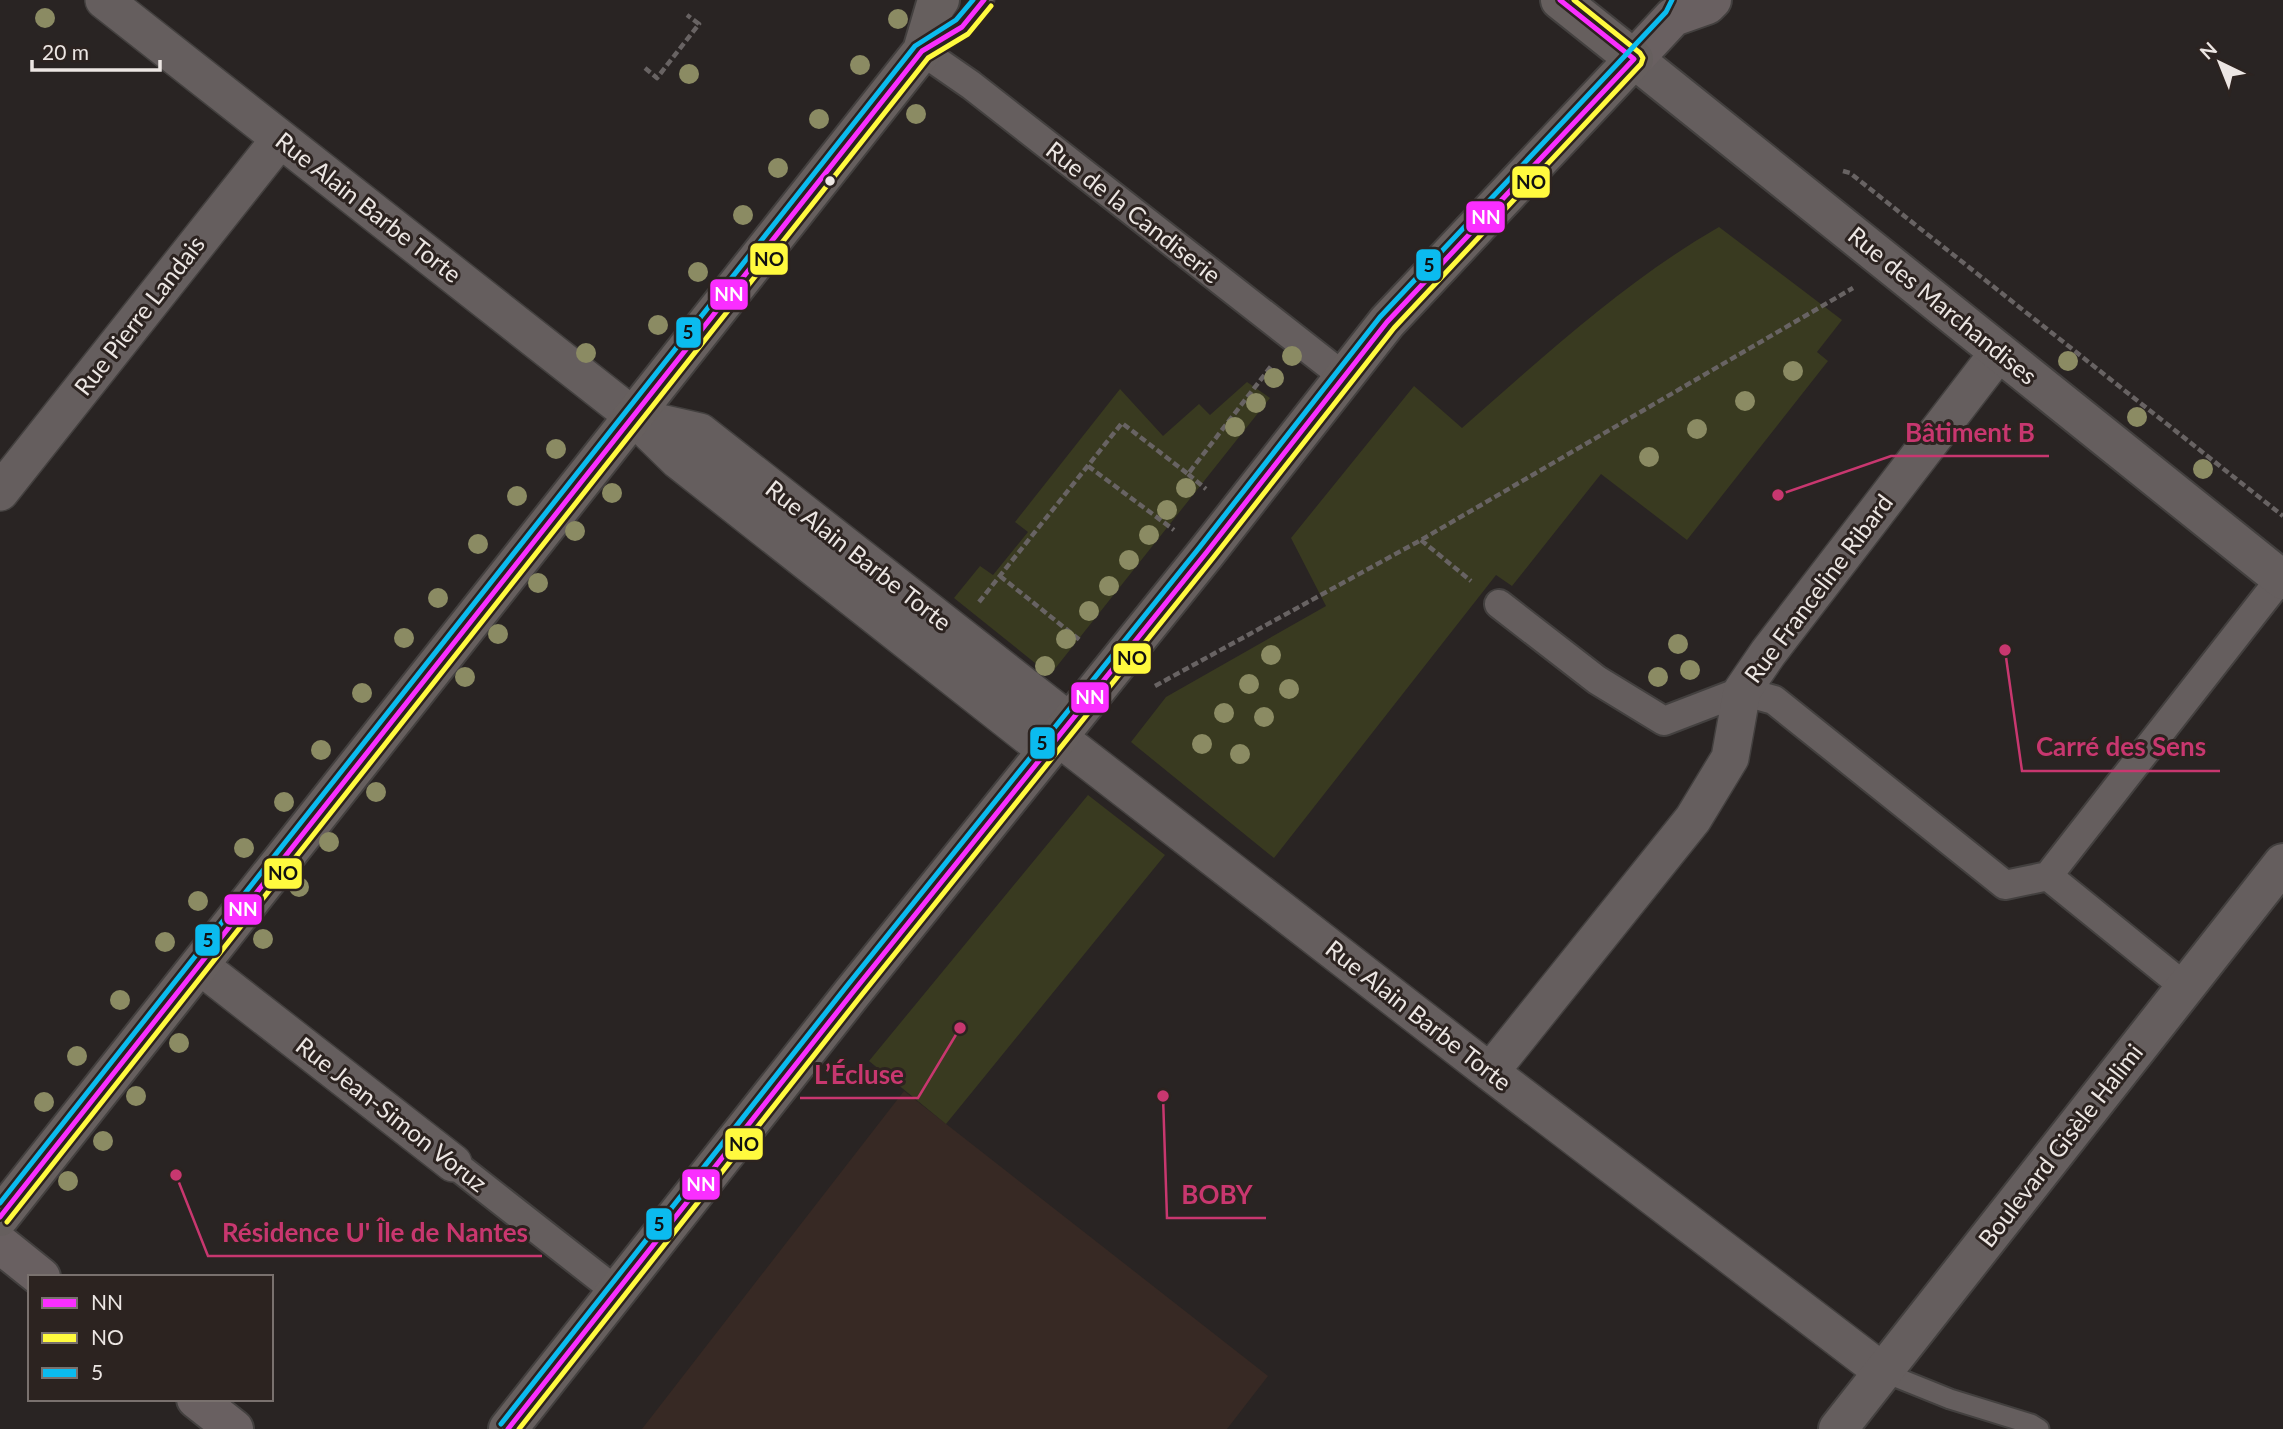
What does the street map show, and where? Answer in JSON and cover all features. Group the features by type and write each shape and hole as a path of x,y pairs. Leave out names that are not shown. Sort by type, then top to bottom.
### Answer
{"main road":[{"path":"0,1217 922,51 935,7 940,0"},
{"path":"1560,0 1634,58"},
{"path":"508,1429 1206,553 1343,376 1422,282 1634,58 1677,8 1707,5 1712,0"},
{"path":"0,1244 39,1275"},
{"path":"199,1401 234,1429"}],"street":[{"name":"Rue Alain Barbe Torte","path":"104,0 633,416 678,460 792,526 955,632 1058,736"},
{"name":"Rue de la Candiserie","path":"922,51 971,85 1343,376"},
{"name":"Rue des Marchandises","path":"1634,58 2282,579"},
{"name":"Rue Pierre Landais","path":"0,492 280,139"},
{"name":"Rue Franceline Ribard","path":"1490,1072 1693,819 1730,758 1742,691 1999,352"},
{"name":"Rue Alain Barbe Torte","path":"792,526 1490,1072 1883,1372"},
{"path":"1499,604 1597,680 1664,721 1742,691 1774,700 2005,885 2048,876 2282,579"},
{"name":"Boulevard Gisèle Halimi","path":"1838,1429 2283,863"},
{"path":"2048,876 2185,987"},
{"name":"Rue Jean-Simon Voruz","path":"199,965 616,1291"}],"lane":[{"path":"922,51 962,27 984,0"},
{"path":"1883,1372 1950,1399 2031,1424 2039,1429"}],"path":[{"path":"645,68 657,78 699,24 687,15"},
{"path":"1153,687 1421,540 1854,288"},
{"path":"955,632 1122,423 1188,474 1294,338"},
{"path":"1088,466 1206,553"},
{"path":"1421,540 1499,604"},
{"path":"1000,576 1114,666"}],"shaded area":[{"path":"904,1091 1268,1376 1227,1429 642,1429"}],"green space":[{"path":"1719,227 1842,320 1817,352 1828,361 1687,540 1601,474 1512,586 1496,575 1274,858 1131,742 1166,697 1326,606 1291,538 1414,386 1462,428 1554,347 1618,296 1684,248"},
{"path":"1247,382 1270,398 1050,675 954,598 980,566 993,575 1028,532 1015,522 1120,389 1163,436 1199,404 1210,415"},
{"path":"1088,795 1165,855 946,1124 869,1061"}],"transit line":[{"name":"5","path":"0,1203 915,46 956,20 973,0"},
{"name":"NN","path":"0,1217 922,51 962,27 984,0"},
{"name":"NN","path":"508,1429 1387,322 1634,59 1560,0"},
{"name":"NO","path":"519,1429 1394,328 1641,64 1643,58 1640,53 1574,0"},
{"name":"5","path":"501,1424 1380,317 1666,12 1672,0"},
{"name":"NO","path":"7,1222 928,58 968,34 991,6"}],"place":[{"name":"Bâtiment B","path":"1778,495"},
{"name":"Carré des Sens","path":"2005,650"},
{"name":"L’Écluse","path":"960,1028"},
{"name":"BOBY","path":"1163,1096"},
{"name":"Résidence U' Île de Nantes","path":"176,1175"}]}
